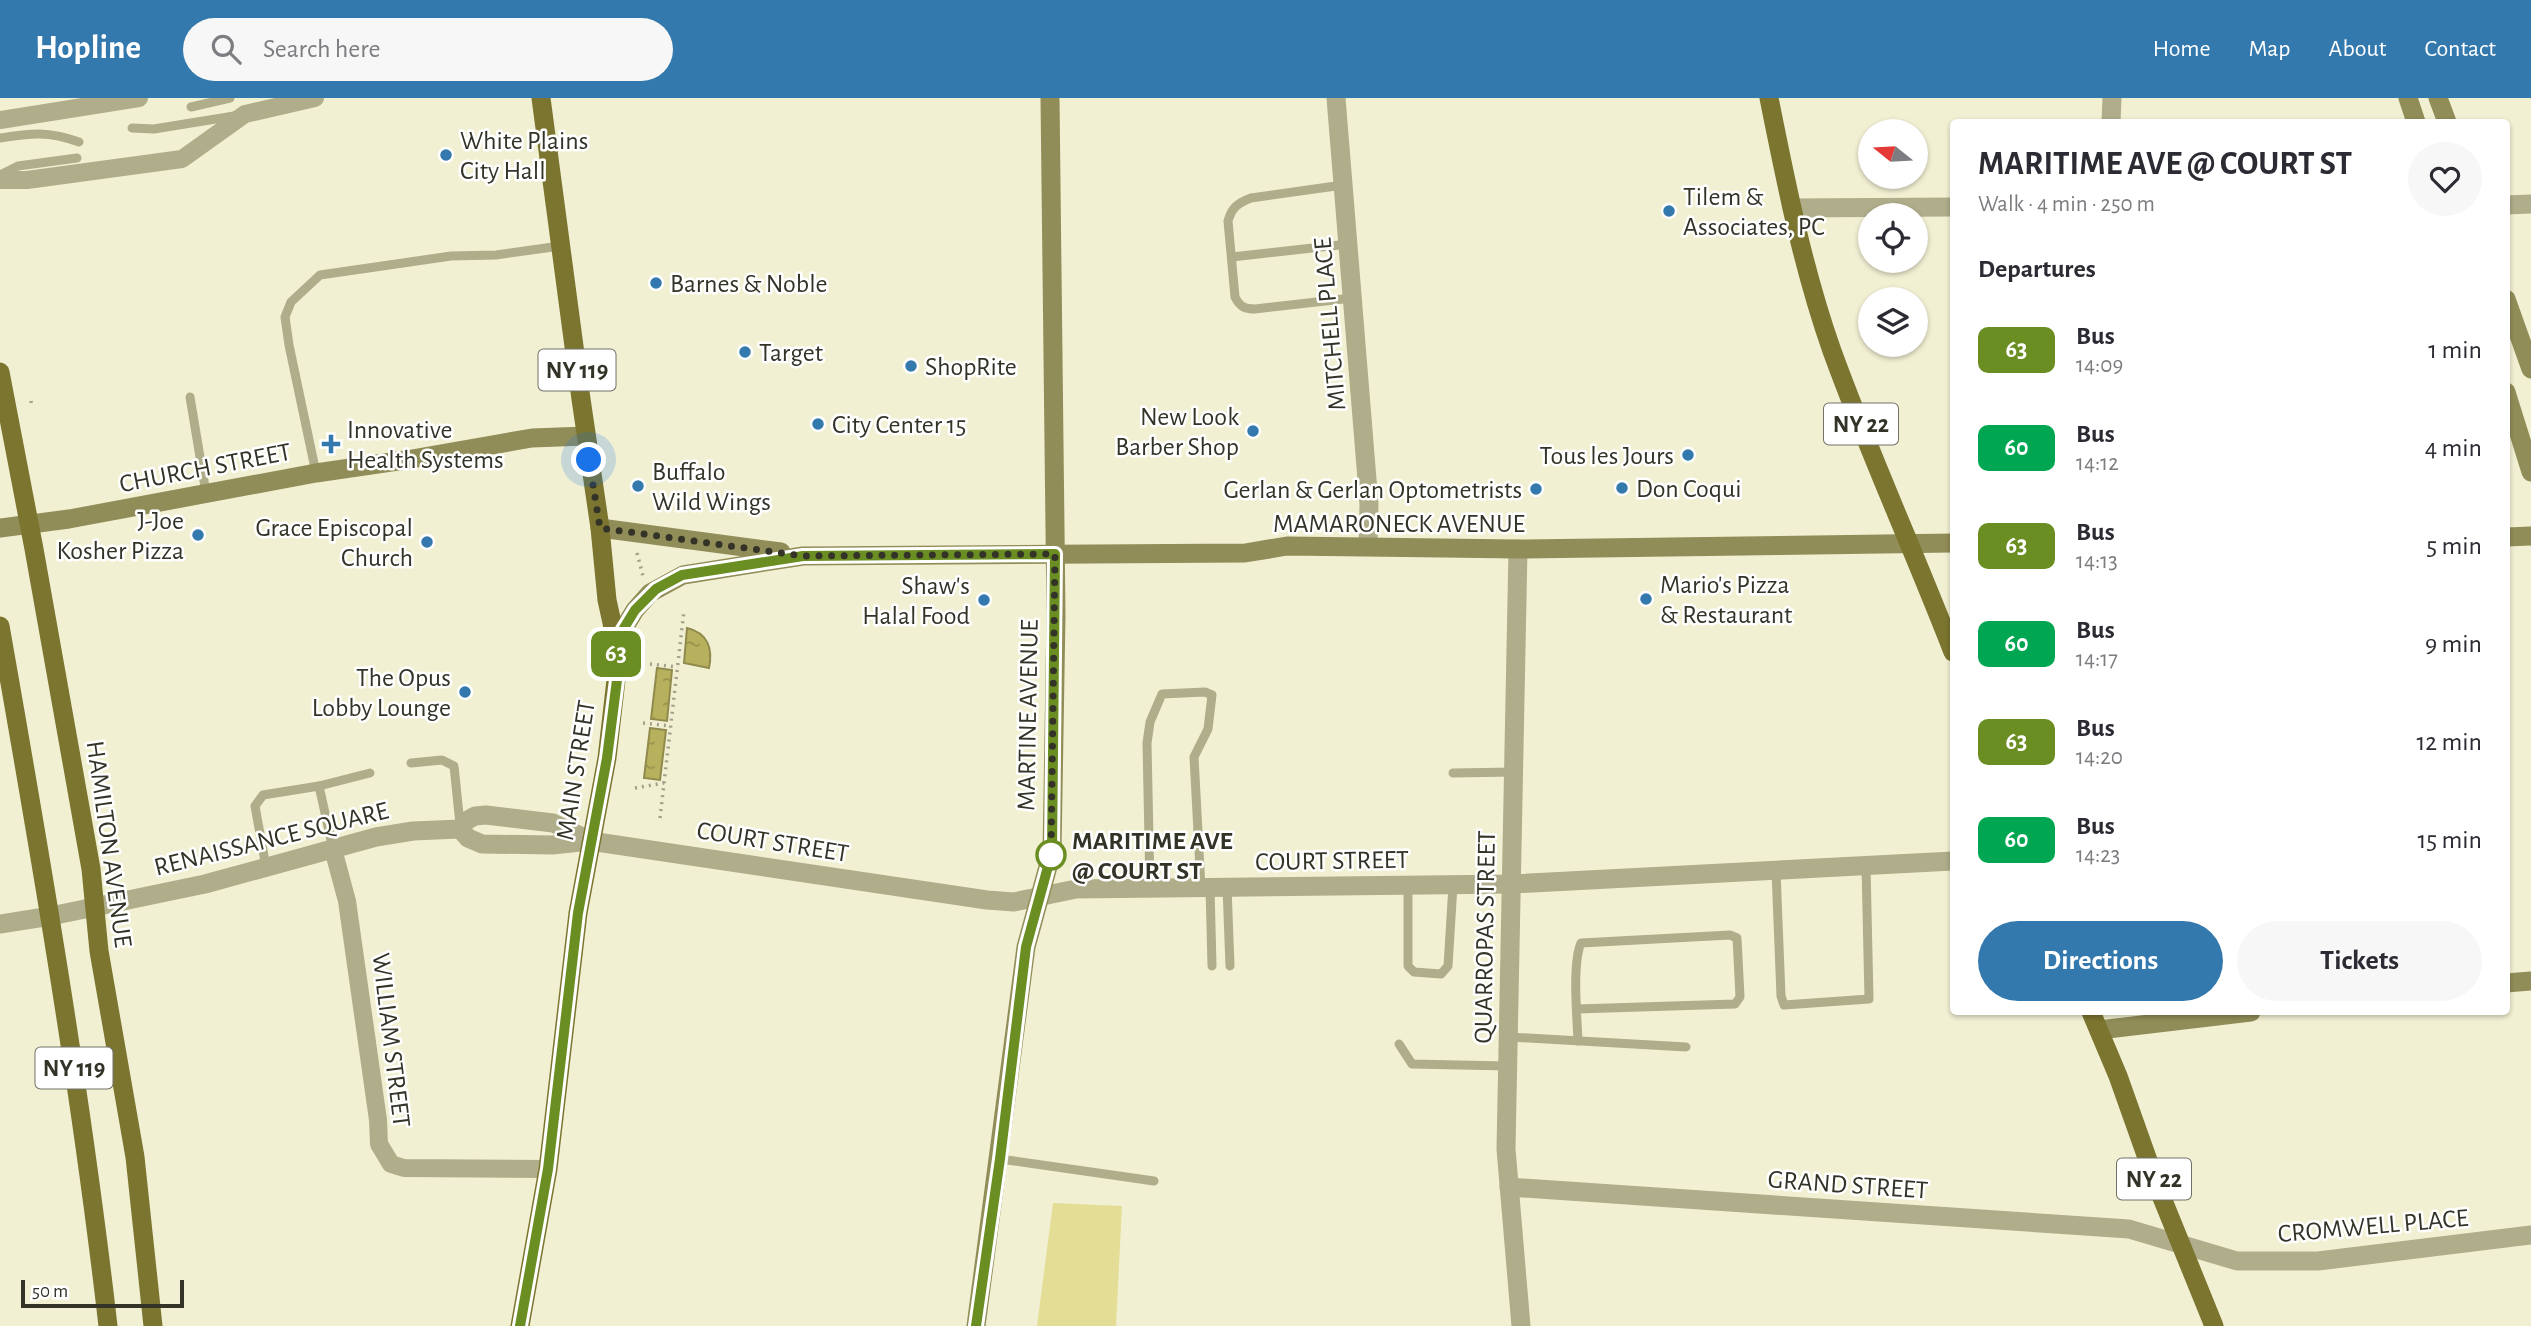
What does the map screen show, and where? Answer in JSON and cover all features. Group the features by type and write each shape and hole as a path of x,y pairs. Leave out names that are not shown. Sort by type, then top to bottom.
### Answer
{"main road":[{"name":"MAIN STREET","path":"520,1326 548,1169 578,913 607,758 617,680 616,641 607,600 600,528 541,98"},
{"name":"MARTINE AVENUE","path":"976,1326 1026,947 1052,852 1055,554 1050,98"},
{"name":"NY 22","path":"1769,98 1791,208 1832,349 1950,645"},
{"path":"2407,98 2415,119"},
{"path":"2438,98 2446,119"},
{"path":"2510,310 2531,369"},
{"name":"HAMILTON AVENUE","path":"0,372 91,869 109,1011 135,1157 153,1326"},
{"path":"2510,405 2531,472"},
{"name":"CHURCH STREET","path":"0,528 532,438 586,436"},
{"name":"MAMARONECK AVENUE","path":"600,528 803,556 1245,553 1287,546 1518,549 1950,543"},
{"path":"2510,537 2531,536"},
{"name":"MAMARONECK AVENUE","path":"616,641 635,610 650,593 682,575 803,556"},
{"name":"NY 119","path":"0,626 51,916 86,1144 108,1326"},
{"path":"2510,983 2531,981"},
{"name":"NY 22","path":"2092,1015 2214,1326"},
{"path":"2099,1030 2226,1015"}],"street":[{"path":"0,120 139,98"},
{"path":"0,178 27,180 183,159 245,114 316,98"},
{"name":"MITCHELL PLACE","path":"1336,98 1370,504 1368,546"},
{"path":"2111,119 2112,98"},
{"path":"2510,205 2531,204"},
{"path":"1791,208 1950,207"},
{"name":"QUARROPAS STREET","path":"1518,549 1506,1149 1521,1326"},
{"name":"RENAISSANCE SQUARE","path":"0,924 205,884 393,834 460,829 466,821 475,816 553,823 590,841"},
{"path":"460,829 468,838 482,844 552,845 590,841"},
{"name":"COURT STREET","path":"590,841 1014,902 1076,889 1512,884 1950,861"},
{"name":"WILLIAM STREET","path":"333,849 347,901 378,1120 379,1144 391,1164 398,1167 548,1169"},
{"name":"GRAND STREET","path":"1509,1187 2129,1229 2181,1245"},
{"name":"CROMWELL PLACE","path":"2181,1245 2237,1261 2318,1261 2531,1235"}],"lane":[{"path":"191,107 230,98"},
{"path":"132,128 155,130 245,114"},
{"path":"0,138 36,132 50,133 79,142"},
{"path":"0,178 18,166 77,158"},
{"path":"1343,185 1251,198 1237,203 1228,220 1235,297 1246,309 1352,298"},
{"path":"1232,257 1348,244"},
{"path":"316,473 285,317 291,302 320,275 451,257 496,255 561,246"},
{"path":"190,397 206,494"},
{"path":"1150,888 1147,743 1150,722 1162,694 1205,692 1212,695 1210,720 1194,757 1213,887 1230,966"},
{"path":"411,763 442,760 454,766 460,829"},
{"path":"1453,773 1514,772"},
{"path":"266,867 255,807 263,795 319,786 370,773"},
{"path":"319,786 333,849"},
{"path":"1776,871 1781,996 1784,1005 1869,999 1866,866"},
{"path":"1408,885 1408,966 1414,972 1441,974 1448,966 1453,885"},
{"path":"1212,966 1213,887"},
{"path":"1577,1009 1735,1004 1740,997 1737,938 1730,935 1581,943 1577,953 1577,1009 1578,1041"},
{"path":"1507,1037 1686,1047"},
{"path":"1399,1044 1412,1064 1507,1066"},
{"path":"1000,1159 1154,1181"}],"path":[{"path":"637,551 644,578"},
{"path":"629,562 638,562"},
{"path":"660,818 684,611"},
{"path":"650,664 677,667"},
{"path":"643,723 671,726"},
{"path":"635,788 664,783"}],"shaded area":[{"path":"1053,1203 1122,1206 1116,1326 1037,1326"}],"water":[{"path":"687,628 700,634 707,643 710,654 709,668 684,663"},
{"path":"657,668 672,670 667,721 651,719"},
{"path":"650,728 666,730 660,780 644,778"}],"bus line":[{"name":"63","path":"520,1326 548,1169 578,913 607,758 617,680 616,641 635,610 650,593 682,575 803,556 1055,554 1052,852 1026,947 976,1326"}],"place":[{"name":"White Plains City Hall","path":"446,155"},
{"name":"Tilem & Associates, PC","path":"1669,211"},
{"name":"Barnes & Noble","path":"656,283"},
{"name":"Target","path":"745,352"},
{"name":"ShopRite","path":"911,366"},
{"name":"City Center 15","path":"818,424"},
{"name":"New Look Barber Shop","path":"1253,431"},
{"name":"Innovative Health Systems","path":"331,444"},
{"name":"Tous les Jours","path":"1688,455"},
{"name":"Buffalo Wild Wings","path":"638,486"},
{"name":"Don Coqui","path":"1622,488"},
{"name":"Gerlan & Gerlan Optometrists","path":"1536,489"},
{"name":"J-Joe Kosher Pizza","path":"198,535"},
{"name":"Grace Episcopal Church","path":"427,542"},
{"name":"Mario's Pizza & Restaurant","path":"1646,599"},
{"name":"Shaw's Halal Food","path":"984,600"},
{"name":"The Opus Lobby Lounge","path":"465,692"},
{"name":"MARITIME AVE @ COURT ST","path":"1051,855"}],"route":[{"path":"589,460 600,528 803,556 1055,554 1051,855"}]}
